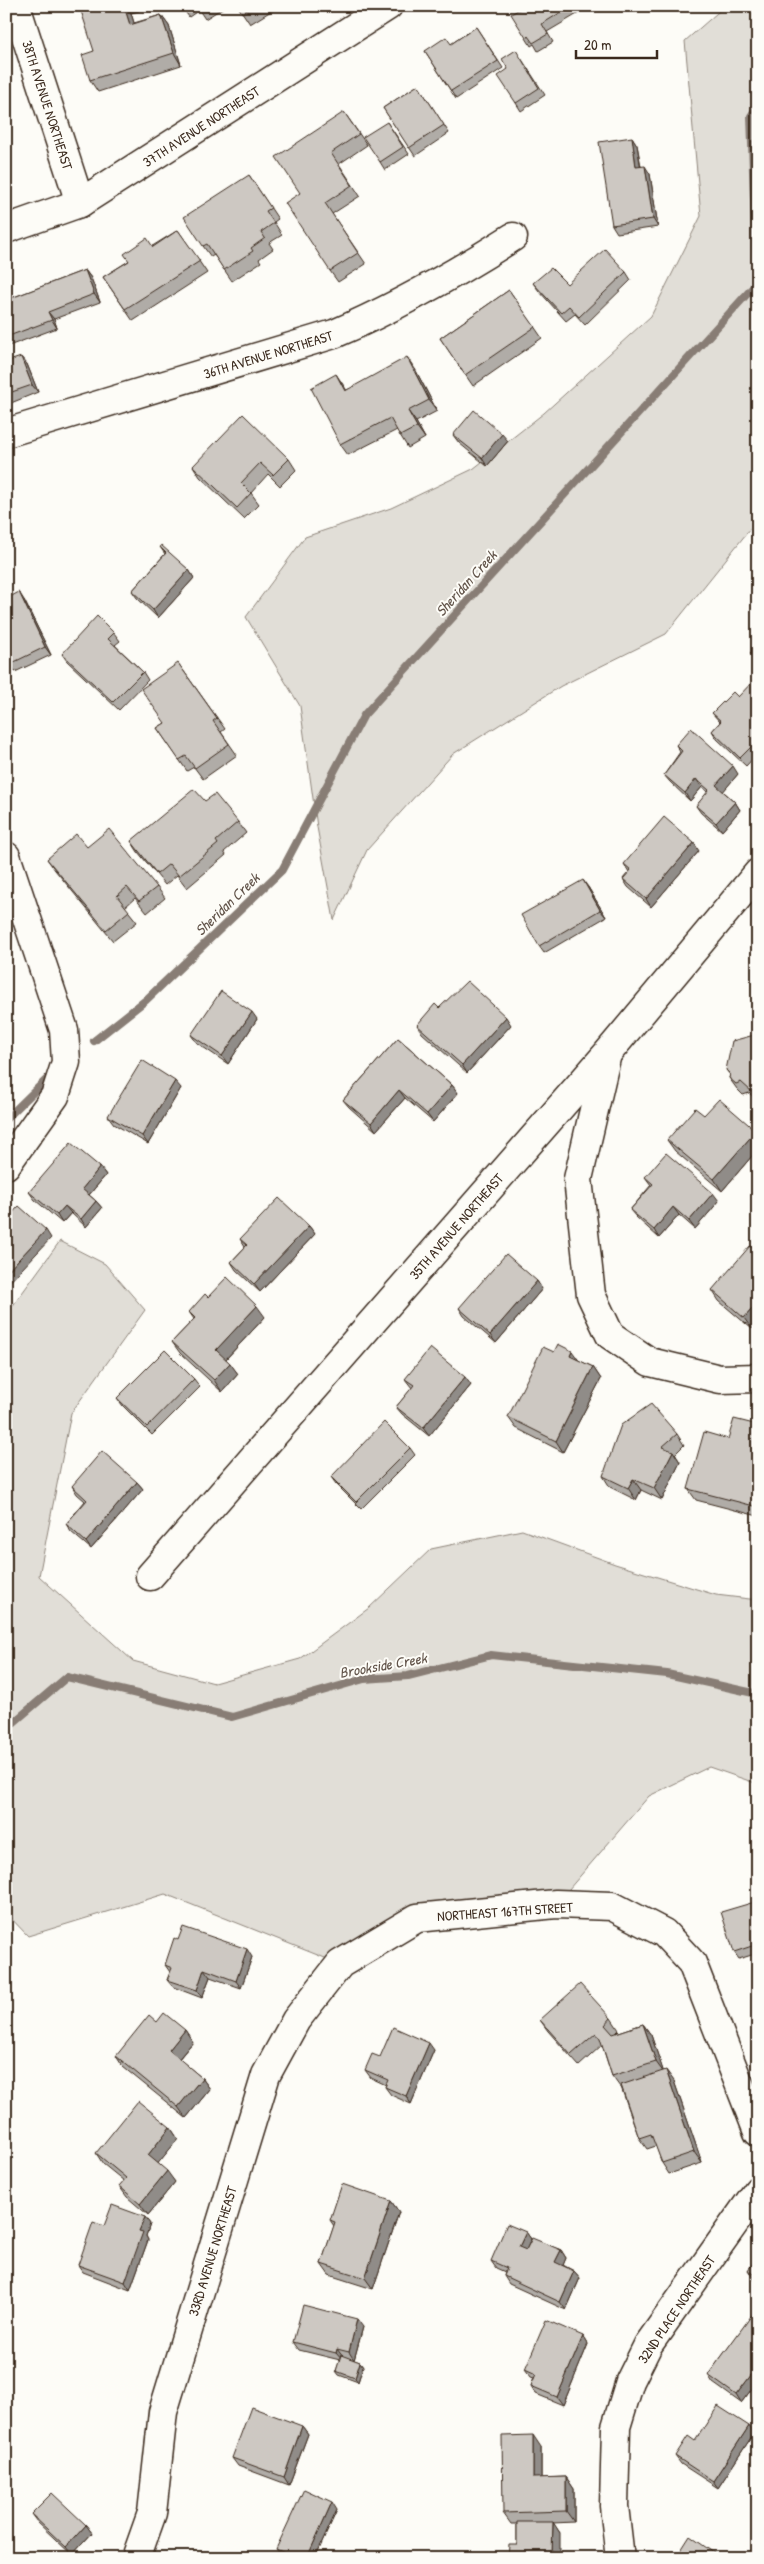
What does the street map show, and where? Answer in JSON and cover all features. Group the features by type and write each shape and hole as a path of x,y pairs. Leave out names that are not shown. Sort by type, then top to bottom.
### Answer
{"street":[{"name":"38TH AVENUE NORTHEAST","path":"16,6 80,204"},
{"name":"37TH AVENUE NORTHEAST","path":"6,229 80,204 388,6"},
{"name":"36TH AVENUE NORTHEAST","path":"6,433 334,334 385,312 454,275 513,238"},
{"path":"6,856 64,1030 66,1062 55,1096 6,1165"},
{"name":"35TH AVENUE NORTHEAST","path":"150,1576 606,1055 758,872"},
{"path":"606,1055 578,1179 591,1295 610,1335 650,1362 720,1379 758,1378"},
{"name":"NORTHEAST 167TH STREET","path":"340,1964 417,1918 556,1904 612,1906 664,1933 692,1963 758,2132"},
{"name":"33RD AVENUE NORTHEAST","path":"136,2558 152,2513 163,2412 266,2075 296,2020 340,1964"},
{"name":"32ND PLACE NORTHEAST","path":"620,2558 614,2506 616,2427 630,2380 648,2345 758,2190"}],"shaded area":[{"path":"725,6 758,6 758,519 666,634 561,686 453,754 367,850 334,920 317,827 300,706 246,617 305,537 391,508 473,469 544,413 651,316 701,216 685,41"},
{"path":"60,1241 105,1264 145,1310 71,1413 39,1576 133,1661 214,1683 300,1659 369,1608 431,1549 522,1530 615,1564 716,1595 758,1600 758,1784 709,1767 649,1796 556,1904 417,1918 340,1964 165,1894 28,1936 6,1913 6,1315"}],"building":[{"path":"94,6 124,6 130,25 161,15 174,53 90,80 82,55 94,51 81,11"},
{"path":"238,6 253,6 242,13"},
{"path":"525,6 571,6 542,24 548,34 533,43 528,36 526,38 511,14"},
{"path":"476,27 498,61 451,91 425,51 446,37 451,44"},
{"path":"516,50 539,88 516,103 498,76 508,69 502,59"},
{"path":"418,85 444,125 409,148 383,108"},
{"path":"344,112 359,134 331,153 352,185 325,203 358,253 330,271 285,203 300,193 276,157"},
{"path":"387,122 403,147 380,162 363,137"},
{"path":"632,137 636,167 645,166 653,219 612,225 599,142"},
{"path":"249,175 271,208 266,211 274,223 261,232 265,238 251,248 253,251 224,270 207,244 203,246 184,217"},
{"path":"178,230 200,261 125,309 103,277 129,261 124,254 147,238 153,247"},
{"path":"605,249 626,272 579,317 569,306 561,313 533,283 551,268 567,284"},
{"path":"85,270 94,294 48,312 52,320 6,337 6,300"},
{"path":"509,290 535,327 465,375 440,338"},
{"path":"21,357 32,385 6,394 6,362"},
{"path":"407,357 429,400 408,411 417,427 400,436 390,418 340,444 311,388 336,374 345,391"},
{"path":"474,410 502,434 482,458 453,435"},
{"path":"243,414 289,459 273,475 260,463 241,483 251,493 237,508 193,466"},
{"path":"161,545 189,570 153,610 132,591 166,553 160,547"},
{"path":"19,592 45,647 10,664 6,656 6,609 10,608 6,599"},
{"path":"97,616 114,633 108,639 143,672 113,702 62,654"},
{"path":"758,645 758,660 750,653"},
{"path":"178,663 217,718 213,721 229,744 195,768 186,756 179,760 157,728 165,723 141,689"},
{"path":"755,679 758,682 758,740 740,758 712,731 721,721 712,713 733,692 738,697"},
{"path":"691,728 733,766 716,785 735,802 716,823 696,806 709,790 696,779 685,793 664,775 682,751 676,745"},
{"path":"194,789 205,801 215,794 238,822 216,841 218,844 179,876 169,864 157,874 131,841"},
{"path":"664,817 694,843 646,899 623,879 631,870 624,864"},
{"path":"109,829 157,887 139,901 127,887 117,896 129,911 106,930 47,859 76,834 87,847"},
{"path":"583,880 600,910 539,946 521,915"},
{"path":"467,981 506,1017 462,1065 417,1025 435,1004 439,1008"},
{"path":"221,991 252,1012 222,1056 191,1035"},
{"path":"758,1034 758,1089 752,1092 741,1082 736,1084 729,1078 730,1074 726,1070 732,1041"},
{"path":"398,1038 452,1085 427,1114 399,1090 371,1123 343,1100"},
{"path":"142,1060 175,1081 142,1136 108,1116"},
{"path":"719,1099 756,1131 714,1179 667,1140 695,1108 704,1115"},
{"path":"71,1143 100,1167 82,1189 96,1201 81,1219 65,1206 57,1215 29,1192"},
{"path":"666,1153 713,1193 689,1221 673,1207 654,1230 630,1210 653,1184 645,1177"},
{"path":"279,1198 309,1226 254,1284 231,1262 247,1245 240,1239"},
{"path":"19,1206 46,1230 6,1273 6,1220"},
{"path":"750,1246 758,1253 758,1302 744,1318 712,1290"},
{"path":"506,1254 537,1281 490,1335 459,1308"},
{"path":"227,1277 257,1306 216,1350 230,1363 214,1380 172,1342 195,1318 189,1312 205,1294 208,1297"},
{"path":"558,1344 572,1351 570,1356 593,1367 556,1441 508,1417 543,1347 554,1352"},
{"path":"430,1348 465,1377 423,1428 396,1407 414,1385 405,1379"},
{"path":"165,1350 194,1379 147,1427 117,1398"},
{"path":"651,1404 677,1434 662,1447 673,1451 654,1488 633,1479 628,1488 603,1476 621,1425"},
{"path":"734,1419 758,1425 758,1464 755,1476 758,1477 758,1507 688,1489 704,1432 728,1439"},
{"path":"384,1422 410,1448 356,1502 331,1477"},
{"path":"102,1451 137,1482 86,1542 66,1524 87,1500 72,1486"},
{"path":"758,1901 758,1944 734,1952 721,1912"},
{"path":"183,1927 247,1949 236,1981 204,1969 197,1990 167,1980 172,1968 165,1965 174,1938 178,1940"},
{"path":"580,1984 611,2018 605,2025 613,2034 643,2024 656,2062 612,2076 600,2038 596,2033 571,2055 540,2020"},
{"path":"164,2013 185,2030 169,2050 202,2078 178,2107 116,2056 149,2015 157,2022"},
{"path":"393,2027 429,2043 406,2096 385,2087 388,2080 365,2070 372,2054 380,2057"},
{"path":"666,2070 694,2152 662,2163 651,2134 639,2138 621,2085"},
{"path":"138,2101 170,2127 148,2155 167,2171 140,2204 119,2186 126,2178 96,2153"},
{"path":"342,2184 391,2201 365,2278 321,2264 335,2222 330,2220"},
{"path":"112,2205 145,2217 139,2231 143,2232 125,2282 78,2265 93,2222 104,2226"},
{"path":"507,2224 526,2232 519,2247 526,2250 532,2238 561,2250 555,2262 574,2271 560,2302 504,2276 507,2268 491,2261"},
{"path":"758,2257 758,2278 748,2270"},
{"path":"303,2305 357,2319 349,2352 337,2349 336,2353 293,2342"},
{"path":"757,2308 758,2366 736,2395 708,2375"},
{"path":"546,2320 583,2336 557,2397 531,2386 536,2374 525,2369"},
{"path":"341,2355 360,2362 355,2378 336,2371"},
{"path":"718,2406 749,2426 713,2481 675,2456 688,2436 695,2441"},
{"path":"251,2407 302,2426 284,2477 232,2458"},
{"path":"533,2435 533,2478 566,2477 566,2511 503,2513 502,2436"},
{"path":"304,2489 332,2502 307,2558 295,2558 276,2549"},
{"path":"52,2493 86,2525 66,2547 31,2514"},
{"path":"517,2522 553,2522 552,2554 557,2554 557,2558 508,2558 509,2545 517,2545"},
{"path":"690,2536 721,2558 676,2558"}],"waterway":[{"name":"Sheridan Creek","path":"94,1041 146,1000 282,870 364,715 757,283 751,116 758,106"},
{"name":"Sheridan Creek","path":"6,1119 52,1074"},
{"name":"Brookside Creek","path":"6,1729 67,1677 232,1717 364,1679 408,1676 491,1655 667,1674 758,1694"}]}
